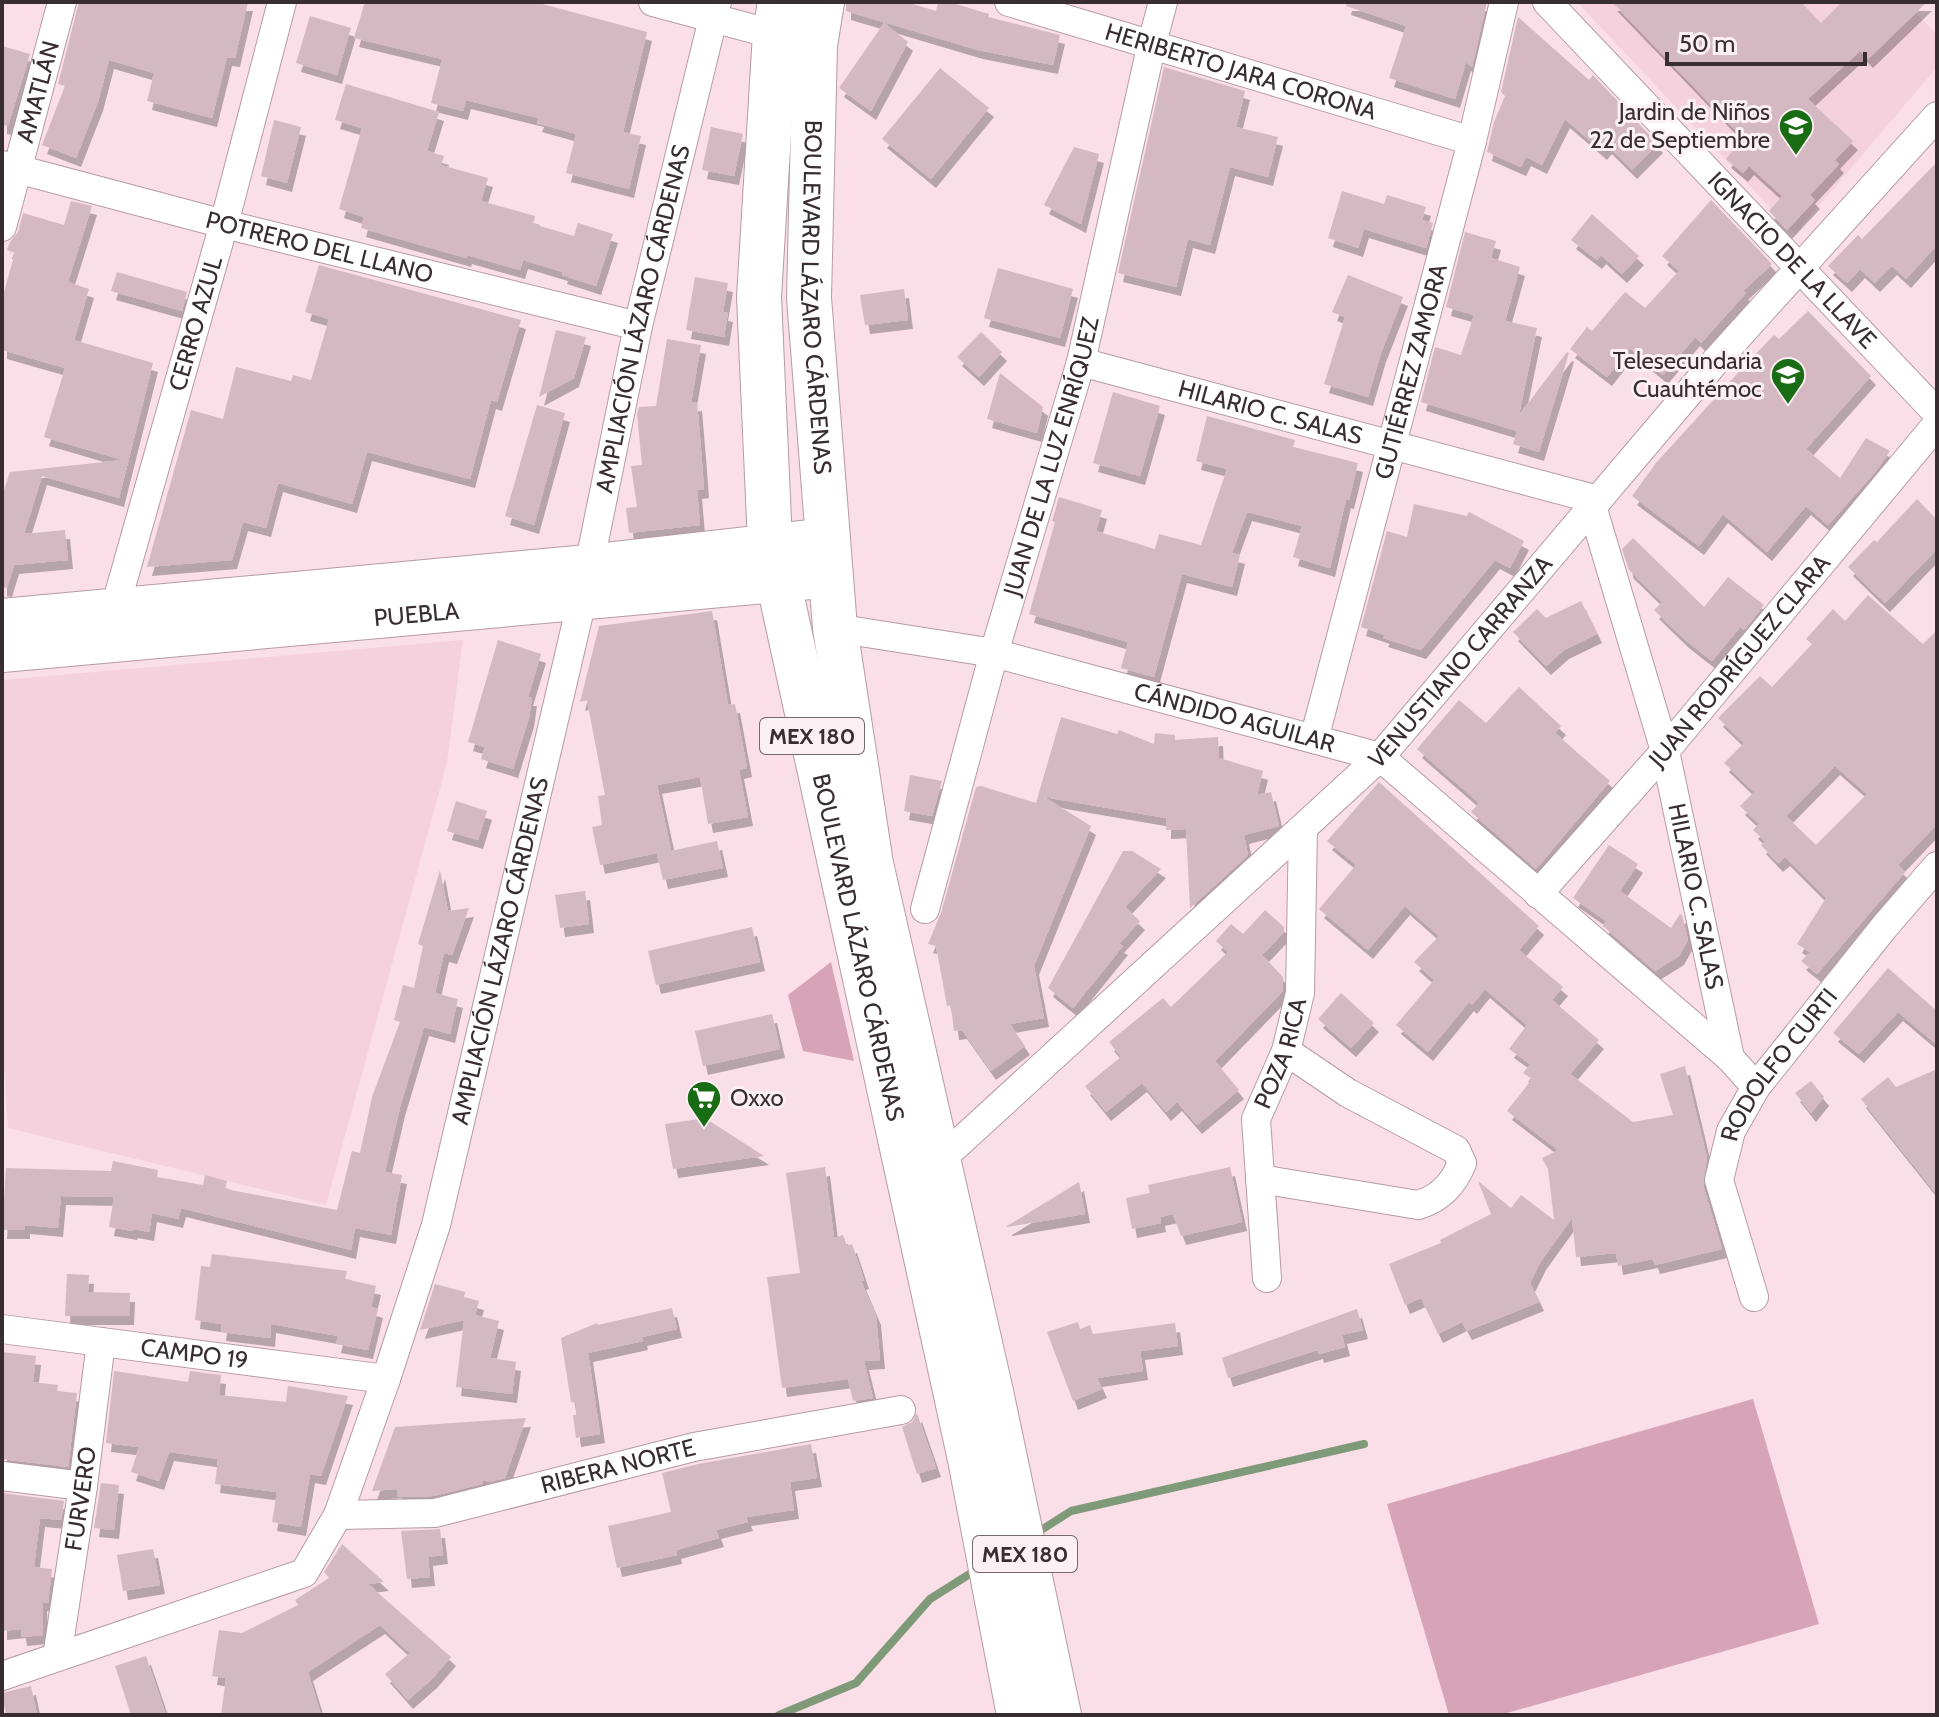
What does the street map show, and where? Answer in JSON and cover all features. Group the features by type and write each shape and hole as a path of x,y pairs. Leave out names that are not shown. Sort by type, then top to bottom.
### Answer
{"main road":[{"name":"BOULEVARD LÁZARO CÁRDENAS","path":"822,2 790,27 759,297 774,561 970,1459 1019,1715"},
{"name":"BOULEVARD LÁZARO CÁRDENAS","path":"790,27 835,628 871,864 991,1392 1059,1715"},
{"name":"PUEBLA","path":"2,619 110,625 829,558"},
{"name":"PUEBLA","path":"2,652 110,625"}],"street":[{"name":"AMATLÁN","path":"2,227 10,167 62,2"},
{"name":"CERRO AZUL","path":"110,625 224,224 282,2"},
{"path":"653,2 714,10 790,27"},
{"name":"HERIBERTO JARA CORONA","path":"1009,2 1472,141"},
{"name":"JUAN DE LA LUZ ENRÍQUEZ","path":"925,909 994,653 1081,362 1163,2"},
{"name":"GUTIÉRREZ ZAMORA","path":"1314,739 1472,141 1504,2"},
{"name":"IGNACIO DE LA LLAVE","path":"1547,2 1937,413"},
{"name":"AMPLIACIÓN LÁZARO CÁRDENAS","path":"2,1676 304,1573 338,1515 436,1225 585,582 638,326 714,10"},
{"name":"VENUSTIANO CARRANZA","path":"938,1162 1380,757 1799,267 1937,116"},
{"name":"POTRERO DEL LLANO","path":"10,167 224,224 638,326"},
{"name":"HILARIO C. SALAS","path":"1081,362 1595,503 1665,751 1730,1058"},
{"name":"JUAN RODRÍGUEZ CLARA","path":"1538,894 1665,751 1937,424"},
{"name":"CÁNDIDO AGUILAR","path":"835,628 994,653 1380,757 1730,1058 1756,1087"},
{"name":"POZA RICA","path":"1267,1278 1256,1119 1286,1051 1300,993 1303,828"},
{"name":"RODOLFO CURTI","path":"1754,1297 1719,1180 1731,1131 1756,1087 1937,866"},
{"path":"1260,1179 1418,1205 1433,1201 1457,1178 1462,1163 1456,1150 1348,1093 1286,1051"},
{"name":"CAMPO 19","path":"2,1329 386,1379"},
{"name":"FURVERO","path":"57,1657 101,1342"},
{"name":"RIBERA NORTE","path":"338,1515 435,1513 694,1447 901,1410"},
{"path":"2,1476 83,1486"}],"shaded area":[{"path":"1577,2 1906,2 1937,35 1937,67 1795,234"},
{"path":"463,640 447,763 326,1205 8,1128 2,1038 2,680"},
{"path":"831,962 854,1061 803,1051 788,995"},
{"path":"1753,1399 1819,1624 1500,1715 1449,1715 1387,1504"}],"building":[{"path":"79,2 248,2 235,58 227,57 212,118 147,101 154,73 109,60 98,102 76,158 42,145 65,86 58,84"},
{"path":"365,2 535,2 647,32 623,132 641,136 629,189 566,173 576,134 537,123 539,118 466,100 463,111 431,103 442,59 354,38"},
{"path":"846,2 906,2 936,11 938,2 949,2 989,14 988,17 1060,35 1053,65 978,50 846,11"},
{"path":"1347,2 1487,2 1472,67 1466,62 1455,99 1389,78 1406,26 1346,6"},
{"path":"1612,2 1801,2 1821,23 1842,2 1927,2 1868,59 1860,51 1808,99 1853,141 1835,160 1839,164 1810,195 1815,200 1787,230 1769,211 1782,196 1749,166 1743,173 1726,159 1743,138"},
{"path":"310,16 351,28 337,75 296,63"},
{"path":"1518,17 1589,80 1593,75 1658,144 1632,170 1607,145 1602,151 1565,119 1542,165 1526,157 1521,167 1487,152 1494,122 1505,96 1501,92"},
{"path":"884,23 908,42 871,111 839,88"},
{"path":"2,46 30,54 8,126 2,125"},
{"path":"1164,67 1245,91 1236,127 1278,137 1268,177 1230,167 1210,245 1188,239 1176,287 1118,273"},
{"path":"940,68 989,108 931,179 882,139"},
{"path":"346,84 439,112 427,151 444,156 441,165 488,178 481,201 535,216 533,224 574,236 578,223 613,234 596,286 523,260 520,270 361,228 364,217 339,209 362,128 335,120"},
{"path":"274,120 301,127 287,183 261,176"},
{"path":"711,127 743,134 734,176 702,170"},
{"path":"1074,147 1099,154 1081,224 1044,205"},
{"path":"1937,162 1937,245 1906,279 1892,266 1875,283 1860,269 1847,283 1828,266 1858,235 1862,239"},
{"path":"1342,191 1384,204 1387,195 1426,207 1422,220 1433,223 1426,248 1364,229 1358,248 1328,238"},
{"path":"1711,200 1772,264 1743,291 1746,293 1701,343 1695,337 1663,375 1630,348 1607,377 1570,349 1587,327 1592,331 1625,292 1645,308 1679,271 1662,256"},
{"path":"71,201 92,206 68,282 89,289 74,340 153,363 119,498 42,476 24,534 65,530 68,560 14,565 7,588 2,587 2,496 10,472 123,460 44,437 65,368 2,350 2,299 15,253 7,250 18,232 23,213 64,225"},
{"path":"1592,214 1639,256 1622,274 1601,255 1597,260 1571,240"},
{"path":"1465,232 1496,241 1491,258 1520,267 1505,321 1537,328 1519,415 1569,353 1539,452 1513,444 1517,431 1421,402 1435,347 1461,355 1474,315 1446,307"},
{"path":"319,265 521,320 497,402 491,400 470,479 367,452 352,504 278,483 266,528 243,522 232,560 147,567 191,410 223,419 236,367 291,381 293,375 311,380 329,319 305,312"},
{"path":"998,268 1073,289 1060,338 984,318"},
{"path":"117,272 187,292 182,311 111,291"},
{"path":"1348,275 1403,297 1368,397 1324,384 1345,317 1332,312"},
{"path":"695,277 728,283 723,312 728,313 724,337 686,330"},
{"path":"904,289 908,320 865,325 860,295"},
{"path":"1808,311 1871,376 1806,449 1840,478 1866,438 1890,451 1828,525 1806,506 1767,552 1723,514 1699,546 1632,496 1656,463 1746,364 1774,335 1779,339"},
{"path":"556,330 586,337 574,378 539,397"},
{"path":"981,332 1002,352 979,377 957,357"},
{"path":"667,339 701,345 691,403 697,402 704,489 697,490 700,525 629,533 626,508 637,507 631,466 642,465 637,414 639,407 656,406"},
{"path":"1000,373 1043,407 1037,433 987,419"},
{"path":"1113,392 1160,406 1140,476 1093,463"},
{"path":"537,405 565,413 534,525 505,516"},
{"path":"1207,416 1295,440 1293,447 1358,463 1330,568 1293,557 1302,526 1247,512 1232,553 1240,555 1232,587 1182,574 1154,677 1121,668 1128,642 1029,614 1059,497 1102,510 1096,531 1155,549 1159,534 1201,545 1227,469 1196,461"},
{"path":"1917,499 1937,520 1937,549 1885,603 1848,567 1874,540 1877,542"},
{"path":"1414,504 1467,516 1469,512 1524,541 1510,568 1495,560 1421,650 1361,627 1387,531 1407,537"},
{"path":"1633,538 1704,607 1728,577 1764,605 1744,630 1740,627 1712,661 1654,610 1662,602 1629,570 1622,549"},
{"path":"1868,595 1923,644 1937,630 1937,824 1898,865 1905,872 1817,974 1801,961 1810,952 1797,944 1826,898 1785,857 1778,863 1761,845 1765,841 1753,830 1759,824 1740,806 1754,792 1724,763 1744,743 1718,718 1760,676 1772,687 1812,644 1806,639 1833,609 1845,621","holes":["1835,766 1867,794 1816,845 1786,816"]},
{"path":"1581,601 1597,634 1564,650 1546,666 1513,632 1537,609 1546,618"},
{"path":"712,611 728,705 735,704 747,768 739,770 748,817 708,824 700,777 657,785 671,850 600,865 592,827 602,825 598,796 605,795 587,700 580,702 599,626"},
{"path":"498,640 541,654 528,697 532,697 529,718 513,769 481,759 485,747 468,742"},
{"path":"1519,687 1561,726 1555,733 1610,781 1536,869 1471,812 1479,803 1417,749 1459,700 1486,723"},
{"path":"1061,717 1117,734 1119,730 1154,744 1155,733 1175,735 1175,740 1218,737 1219,758 1263,771 1257,795 1271,792 1279,826 1244,835 1248,855 1190,908 1186,829 1166,830 1166,818 1044,797 1091,826 1034,966 1044,1018 1010,1024 1025,1046 991,1071 962,1030 954,1031 951,1005 947,1006 936,946 928,944 941,913 976,787 1036,803"},
{"path":"910,775 942,781 932,816 904,811"},
{"path":"1379,782 1539,926 1519,950 1563,987 1552,1000 1599,1040 1570,1074 1633,1122 1673,1115 1660,1074 1685,1066 1707,1158 1703,1185 1722,1249 1655,1265 1653,1259 1618,1266 1616,1253 1576,1257 1572,1218 1541,1261 1530,1283 1539,1302 1467,1331 1462,1322 1438,1334 1421,1298 1405,1305 1389,1264 1441,1243 1440,1240 1491,1214 1478,1181 1511,1208 1521,1195 1554,1220 1548,1169 1542,1158 1558,1150 1507,1111 1532,1079 1523,1073 1530,1064 1509,1049 1527,1025 1485,989 1472,1005 1469,1002 1428,1052 1396,1025 1434,980 1414,962 1439,936 1405,906 1368,950 1319,909 1356,865 1327,841"},
{"path":"456,801 487,811 478,840 447,831"},
{"path":"717,841 723,868 663,880 657,854"},
{"path":"1609,845 1638,864 1620,891 1671,928 1682,915 1688,940 1679,956 1655,971 1603,926 1606,921 1573,898"},
{"path":"1123,851 1132,851 1161,869 1125,907 1140,921 1119,944 1123,946 1073,1008 1048,988"},
{"path":"440,870 448,911 469,908 452,955 444,953 435,993 458,999 450,1034 424,1027 400,1107 385,1172 402,1175 391,1235 355,1228 351,1250 181,1208 178,1219 152,1213 149,1232 132,1231 109,1227 114,1197 61,1196 58,1228 25,1225 25,1230 2,1230 6,1168 111,1171 113,1161 158,1170 157,1177 203,1185 205,1175 227,1181 225,1189 337,1210 352,1151 360,1153 372,1097 400,1022 394,1020 403,985 414,988 423,946 418,944"},
{"path":"585,891 589,924 560,928 555,895"},
{"path":"1265,910 1284,927 1284,932 1262,955 1283,977 1283,991 1215,1061 1239,1090 1197,1125 1177,1102 1166,1112 1142,1083 1106,1112 1085,1086 1121,1057 1109,1042 1163,998 1171,1007 1228,952 1216,941 1231,924 1243,934"},
{"path":"752,927 760,962 656,985 648,951"},
{"path":"1888,968 1937,1011 1937,1045 1898,1012 1859,1054 1833,1033"},
{"path":"1341,993 1374,1023 1351,1048 1318,1019"},
{"path":"772,1014 780,1049 703,1066 695,1031"},
{"path":"1937,1069 1937,1195 1861,1099 1888,1077 1896,1087"},
{"path":"1811,1081 1824,1097 1811,1113 1795,1093"},
{"path":"705,1118 764,1156 673,1169 665,1124"},
{"path":"825,1167 834,1238 843,1235 847,1246 852,1244 864,1280 861,1281 876,1316 880,1360 864,1361 873,1398 853,1401 848,1379 782,1388 767,1277 800,1273 786,1173"},
{"path":"1230,1167 1242,1222 1181,1236 1173,1214 1160,1217 1161,1223 1132,1229 1126,1198 1150,1193 1148,1185"},
{"path":"1079,1182 1085,1214 1007,1227 1007,1226"},
{"path":"212,1254 347,1271 345,1279 376,1286 371,1307 378,1309 368,1350 336,1344 338,1336 271,1324 270,1338 221,1332 222,1324 195,1320 201,1266 210,1267"},
{"path":"67,1274 89,1275 88,1292 130,1293 129,1316 65,1316"},
{"path":"435,1284 465,1292 464,1297 479,1301 475,1315 499,1321 490,1358 516,1362 512,1394 456,1387 464,1320 420,1330"},
{"path":"672,1308 677,1329 642,1337 643,1341 588,1353 600,1434 576,1438 573,1415 576,1415 576,1403 571,1402 561,1338 597,1323"},
{"path":"1357,1309 1363,1330 1342,1335 1345,1347 1319,1354 1318,1350 1228,1378 1222,1358"},
{"path":"1078,1322 1080,1329 1090,1325 1093,1334 1175,1323 1178,1346 1140,1351 1143,1371 1097,1378 1102,1389 1073,1401 1047,1332"},
{"path":"2,1352 36,1356 33,1382 58,1385 57,1391 77,1393 68,1467 2,1459"},
{"path":"114,1371 188,1382 190,1371 221,1375 219,1395 286,1402 288,1386 348,1396 321,1476 310,1474 301,1527 272,1522 277,1492 215,1484 218,1459 169,1452 159,1481 131,1472 139,1447 106,1443"},
{"path":"917,1413 936,1468 917,1474 902,1427 912,1422"},
{"path":"526,1418 505,1478 489,1482 483,1480 482,1484 433,1496 397,1497 397,1489 372,1491 395,1427"},
{"path":"811,1444 817,1478 790,1482 794,1510 746,1517 748,1522 716,1530 719,1538 676,1550 677,1555 617,1568 608,1526 671,1512 662,1473"},
{"path":"101,1483 119,1485 114,1530 94,1528"},
{"path":"2,1493 64,1501 61,1520 40,1518 34,1567 52,1569 48,1603 42,1602 43,1635 22,1637 21,1629 2,1631"},
{"path":"440,1529 443,1555 428,1557 430,1577 407,1579 401,1531"},
{"path":"342,1544 384,1582 368,1584 451,1657 408,1700 385,1674 410,1653 380,1625 308,1672 321,1715 221,1715 226,1678 212,1676 219,1630 242,1633 298,1605 295,1600 329,1578 324,1572"},
{"path":"153,1549 160,1585 123,1591 117,1555"},
{"path":"146,1656 166,1715 131,1715 115,1666"},
{"path":"31,1686 37,1715 6,1715 2,1693"}],"waterway":[{"path":"1035,1534 1071,1511 1364,1444"},
{"path":"779,1715 856,1683 930,1599 976,1570"}],"place":[{"name":"Jardin de Niños 22 de Septiembre","path":"1796,157"},
{"name":"Telesecundaria Cuauhtémoc","path":"1788,406"},
{"name":"Oxxo","path":"704,1129"}]}
